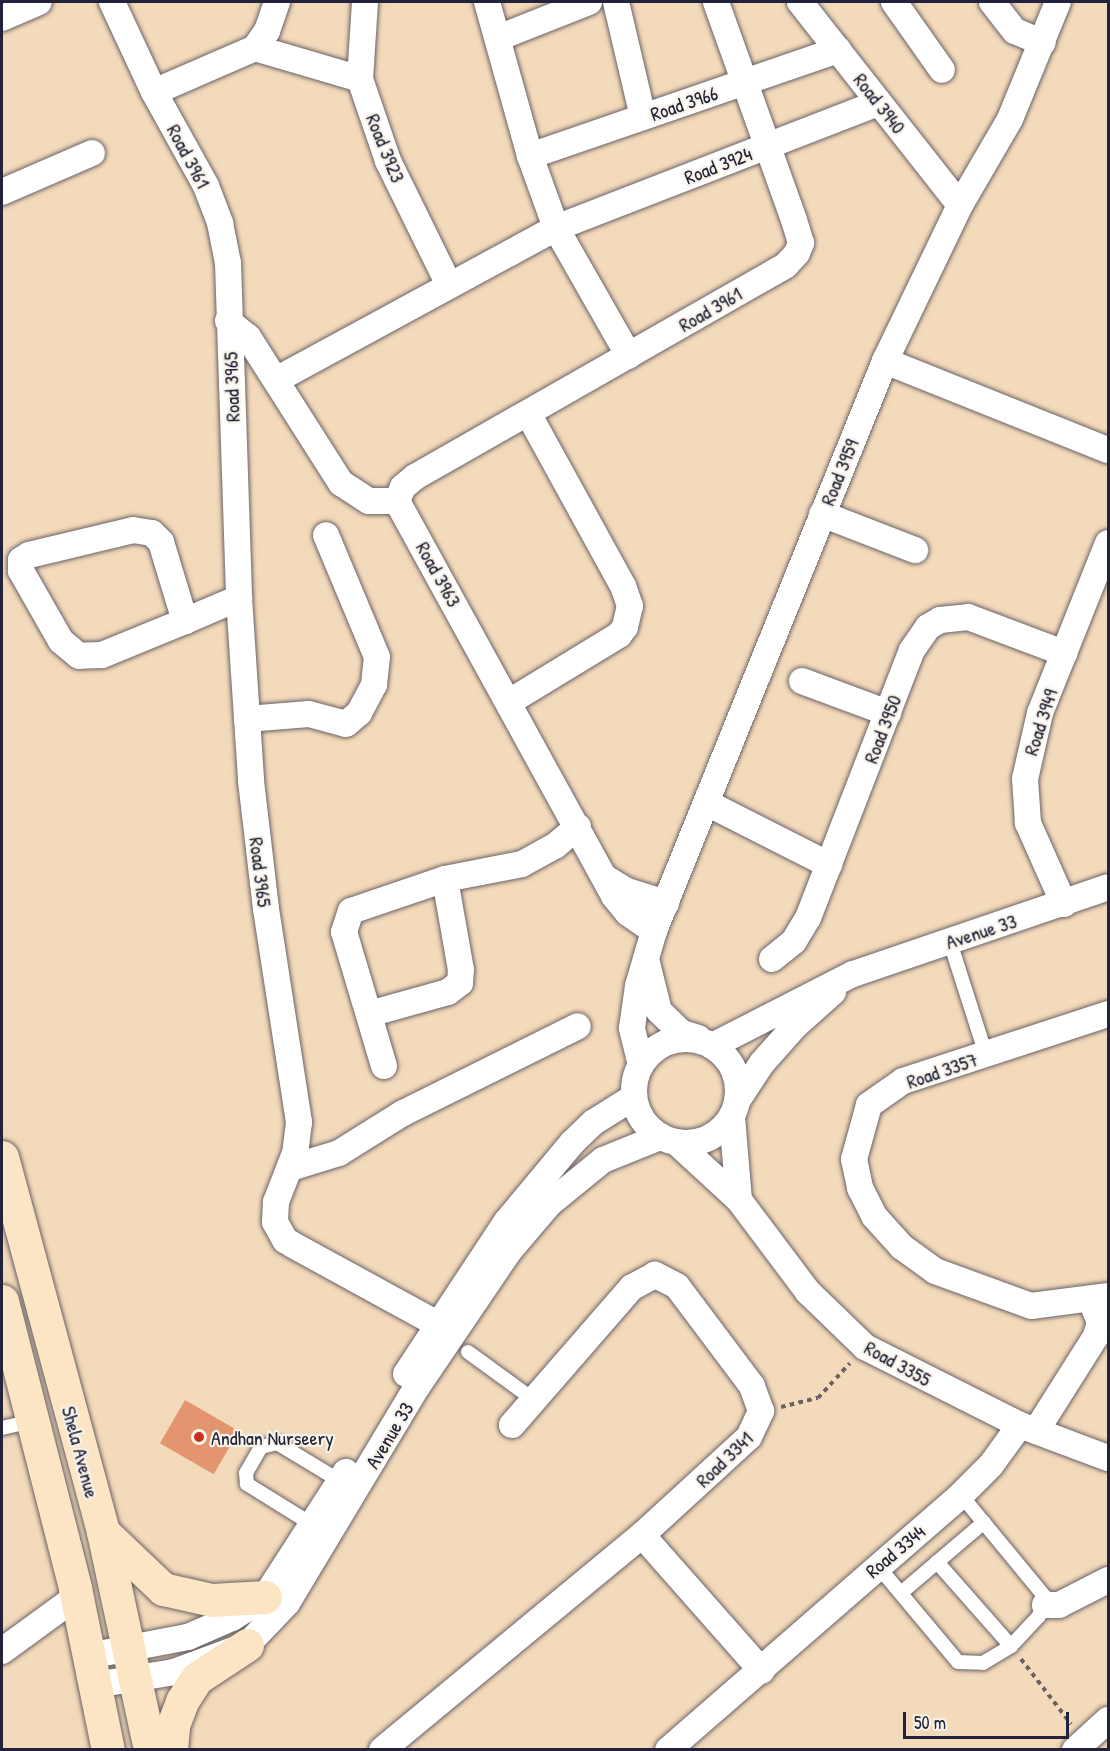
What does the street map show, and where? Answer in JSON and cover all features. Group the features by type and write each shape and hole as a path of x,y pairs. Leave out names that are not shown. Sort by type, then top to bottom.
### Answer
{"main road":[{"name":"Shela Avenue","path":"2,1157 103,1532 134,1665 150,1749"},
{"name":"Shela Avenue","path":"2,1301 76,1597 108,1749"},
{"path":"103,1532 163,1588 212,1600 265,1597"},
{"path":"171,1749 173,1725 182,1701 197,1678 247,1645"}],"street":[{"path":"2,18 39,2"},
{"name":"Road 3961","path":"112,2 154,92 206,186 220,223 228,262 228,321"},
{"path":"154,92 255,48 267,31 277,2"},
{"name":"Road 3923","path":"365,2 360,80 388,161 449,285"},
{"path":"487,2 530,156 556,228 629,356"},
{"path":"498,38 589,2"},
{"path":"616,2 643,117"},
{"name":"Road 3961","path":"397,501 403,487 416,477 529,415 786,265 797,254 801,243 769,145 716,2"},
{"name":"Road 3940","path":"800,2 960,205"},
{"path":"894,2 942,70"},
{"path":"992,2 1015,31 1043,43"},
{"name":"Road 3959","path":"641,1065 632,1028 650,943 885,361 960,205 1010,119 1058,2"},
{"path":"255,48 360,80"},
{"name":"Road 3966","path":"530,156 838,50"},
{"name":"Road 3924","path":"556,228 879,103"},
{"path":"2,192 92,153"},
{"path":"276,380 556,228"},
{"path":"228,321 248,337 341,483 369,501 397,501"},
{"name":"Road 3965","path":"228,321 239,598 259,856 299,1122 290,1168 274,1212 285,1240 437,1324"},
{"path":"885,361 1108,450"},
{"path":"508,702 619,635 625,627 630,606 623,586 529,415"},
{"name":"Road 3963","path":"397,501 604,877 621,905 650,943"},
{"path":"822,514 915,550"},
{"path":"185,621 161,542 146,530 133,530 29,555 20,564 61,641 79,656 102,655 185,621 239,598"},
{"path":"247,719 309,714 346,724 356,718 374,685 377,657 326,535"},
{"name":"Road 3949","path":"1064,904 1036,844 1025,801 1032,734 1108,543"},
{"name":"Road 3950","path":"772,959 802,930 918,637 940,620 968,617 1064,653"},
{"path":"802,681 888,713"},
{"path":"707,803 829,866"},
{"path":"384,1066 344,932 345,920 351,911 445,879 522,864 555,846 578,827"},
{"path":"604,877 627,891 666,903"},
{"path":"369,1014 448,992 460,983 461,970 445,879"},
{"name":"Avenue 33","path":"705,1042 853,974 1064,904 1108,887"},
{"path":"650,943 660,1011 682,1033 705,1042 733,1069 739,1200"},
{"name":"Avenue 33","path":"734,1109 762,1063 795,1026 853,974"},
{"name":"Road 3357","path":"1099,1298 1031,1306 934,1271 902,1246 874,1216 860,1188 854,1159 869,1106 903,1081 1108,1016"},
{"path":"290,1168 339,1153 403,1113 578,1026"},
{"path":"705,1042 665,1044 641,1065 634,1097 647,1126 668,1139 708,1138 734,1109"},
{"name":"Avenue 33","path":"134,1665 211,1629 265,1597 314,1525 437,1324 507,1221 572,1143 594,1122 634,1097"},
{"name":"Avenue 33","path":"91,1671 134,1665 192,1666 247,1645 287,1603 417,1387 509,1251 549,1204 603,1160 668,1139"},
{"name":"Road 3355","path":"668,1139 739,1200 808,1292 865,1347 1028,1428 1108,1458"},
{"name":"Road 3341","path":"382,1749 642,1535 749,1437 760,1411 752,1386 677,1286 655,1275 632,1287 512,1425"},
{"name":"Road 3344","path":"668,1749 762,1671 877,1565 961,1495 1028,1428 1096,1336 1100,1322 1099,1298"},
{"path":"642,1535 762,1671"},
{"path":"1045,1605 1059,1605 1108,1580"},
{"path":"2,1651 76,1597"},
{"path":"1080,1745 1108,1720"}],"lane":[{"path":"950,942 986,1055"},
{"path":"468,1352 534,1400"},
{"path":"2,1428 33,1421"},
{"path":"314,1525 247,1484 246,1473 261,1447 277,1443 340,1481"},
{"path":"877,1565 958,1662 975,1666 1011,1646 1045,1605 1043,1589 961,1495"},
{"path":"901,1593 984,1522"},
{"path":"937,1562 1011,1646"}],"path":[{"path":"760,1411 819,1398 865,1347"},
{"path":"1011,1646 1080,1745"}],"building":[{"name":"Andhan Nurseery","path":"185,1400 239,1431 214,1474 160,1443"}],"place":[{"name":"Andhan Nurseery","path":"199,1437"}]}
